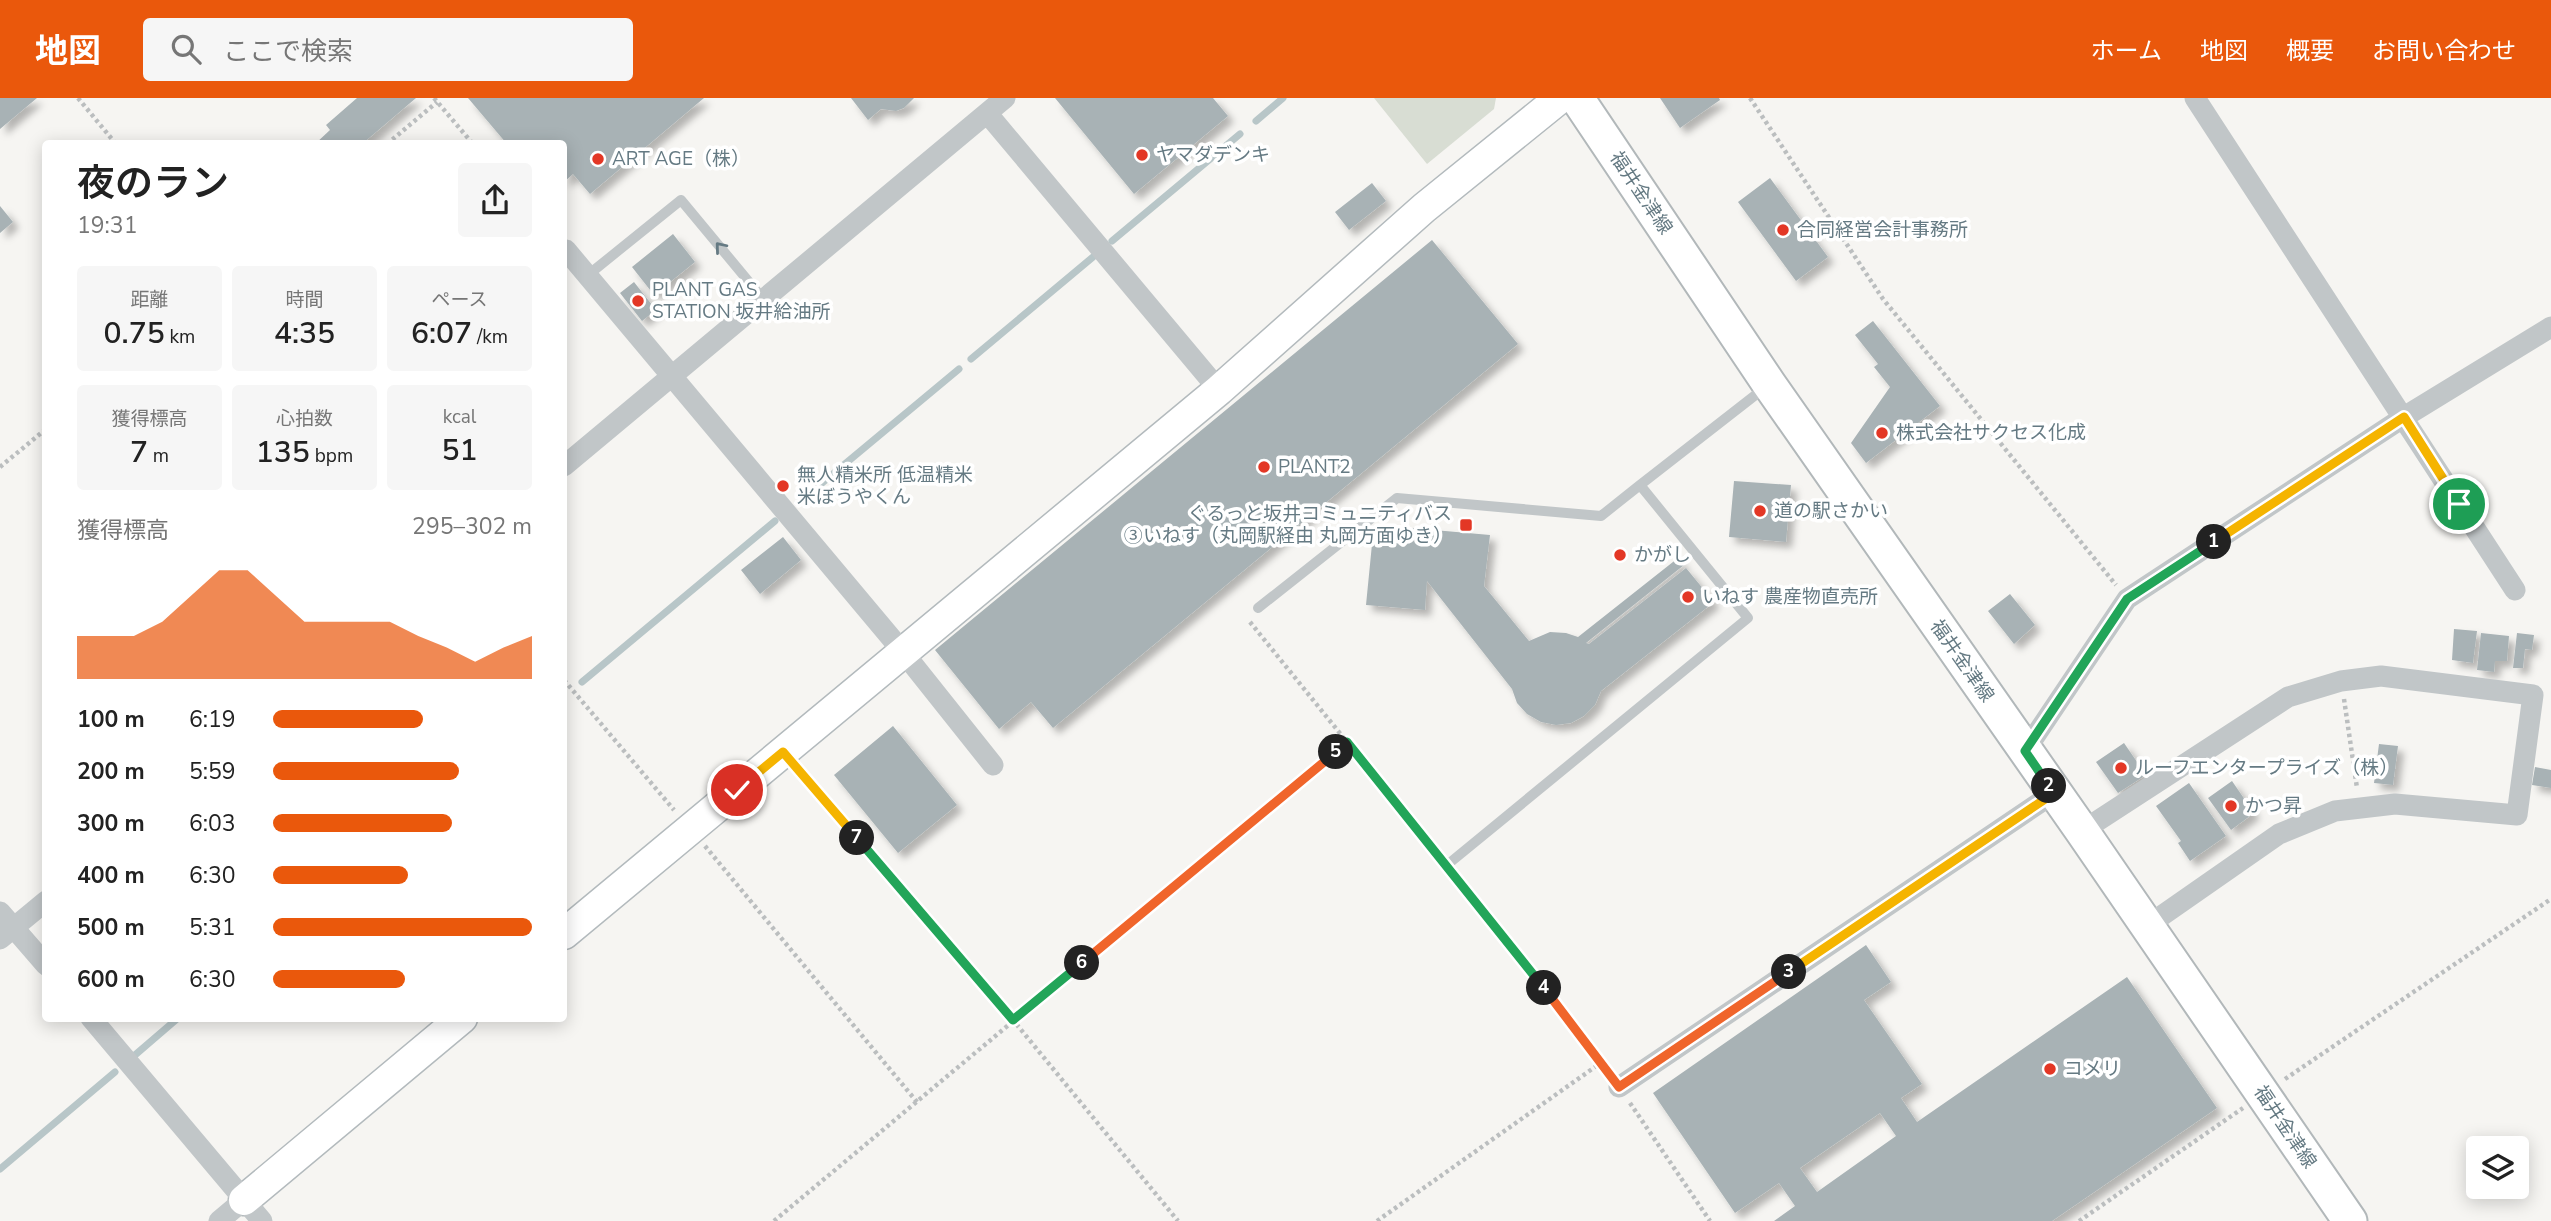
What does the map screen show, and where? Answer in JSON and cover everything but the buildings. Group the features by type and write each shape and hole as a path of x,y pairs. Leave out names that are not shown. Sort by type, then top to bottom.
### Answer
{"main road":[{"name":"福井金津線","path":"1577,98 1769,384 2082,831 2350,1221"}],"street":[{"path":"567,463 1005,98"},
{"path":"567,932 1219,390 1424,208 1560,98"},
{"path":"2195,98 2515,590"},
{"path":"986,113 1219,390"},
{"path":"567,251 903,652 993,765"},
{"path":"2025,751 2127,599 2404,417 2551,327"},
{"path":"2082,831 2288,697 2341,681 2381,676 2533,695 2517,816 2395,804 2335,811 2279,834 2147,926"},
{"path":"1619,1087 2054,793"},
{"path":"42,903 4,926 42,961"},
{"path":"93,1022 253,1210"},
{"path":"219,1221 253,1210 458,1022"}],"lane":[{"path":"588,275 681,200 764,300"},
{"path":"1258,608 1397,499 1601,516 1769,384"},
{"path":"1447,865 1748,618 1640,485"}],"path":[{"path":"78,98 113,140"},
{"path":"1750,98 1883,299 2127,599"},
{"path":"391,140 435,100 470,140"},
{"path":"0,467 42,432"},
{"path":"1248,618 1603,1062 1710,1221"},
{"path":"2341,681 2360,808"},
{"path":"567,684 917,1102"},
{"path":"774,1221 1347,742"},
{"path":"783,752 1013,1020 1178,1221"},
{"path":"2079,1221 2551,899"},
{"path":"1377,1221 1603,1062"}],"shaded area":[{"path":"1374,98 1496,98 1494,109 1427,164"}],"waterway":[{"path":"1256,121 1283,98"},
{"path":"1112,241 1240,134"},
{"path":"971,359 1093,257"},
{"path":"798,503 959,369"},
{"path":"582,682 775,521"},
{"path":"135,1055 173,1022"},
{"path":"0,1169 115,1072"}],"place":[{"name":"ヤマダデンキ","path":"1142,155"},
{"name":"ART AGE（株）","path":"598,159"},
{"name":"合同経営会計事務所","path":"1783,230"},
{"name":"PLANT GAS STATION 坂井給油所","path":"638,301"},
{"name":"株式会社サクセス化成","path":"1882,433"},
{"name":"PLANT2","path":"1264,467"},
{"name":"無人精米所 低温精米 米ぼうやくん","path":"783,486"},
{"name":"道の駅さかい","path":"1760,511"},
{"name":"ぐるっと坂井コミュニティバス ③いねす（丸岡駅経由 丸岡方面ゆき）","path":"1466,525"},
{"name":"かがし","path":"1620,555"},
{"name":"いねす 農産物直売所","path":"1688,597"},
{"name":"ルーフエンタープライズ（株）","path":"2121,768"},
{"name":"かつ昇","path":"2231,806"},
{"name":"コメリ","path":"2050,1069"}],"route":[{"path":"737,790 783,752 1013,1020 1347,742 1603,1062 1619,1087 2054,793 2025,751 2127,599 2404,417 2459,504"}]}
